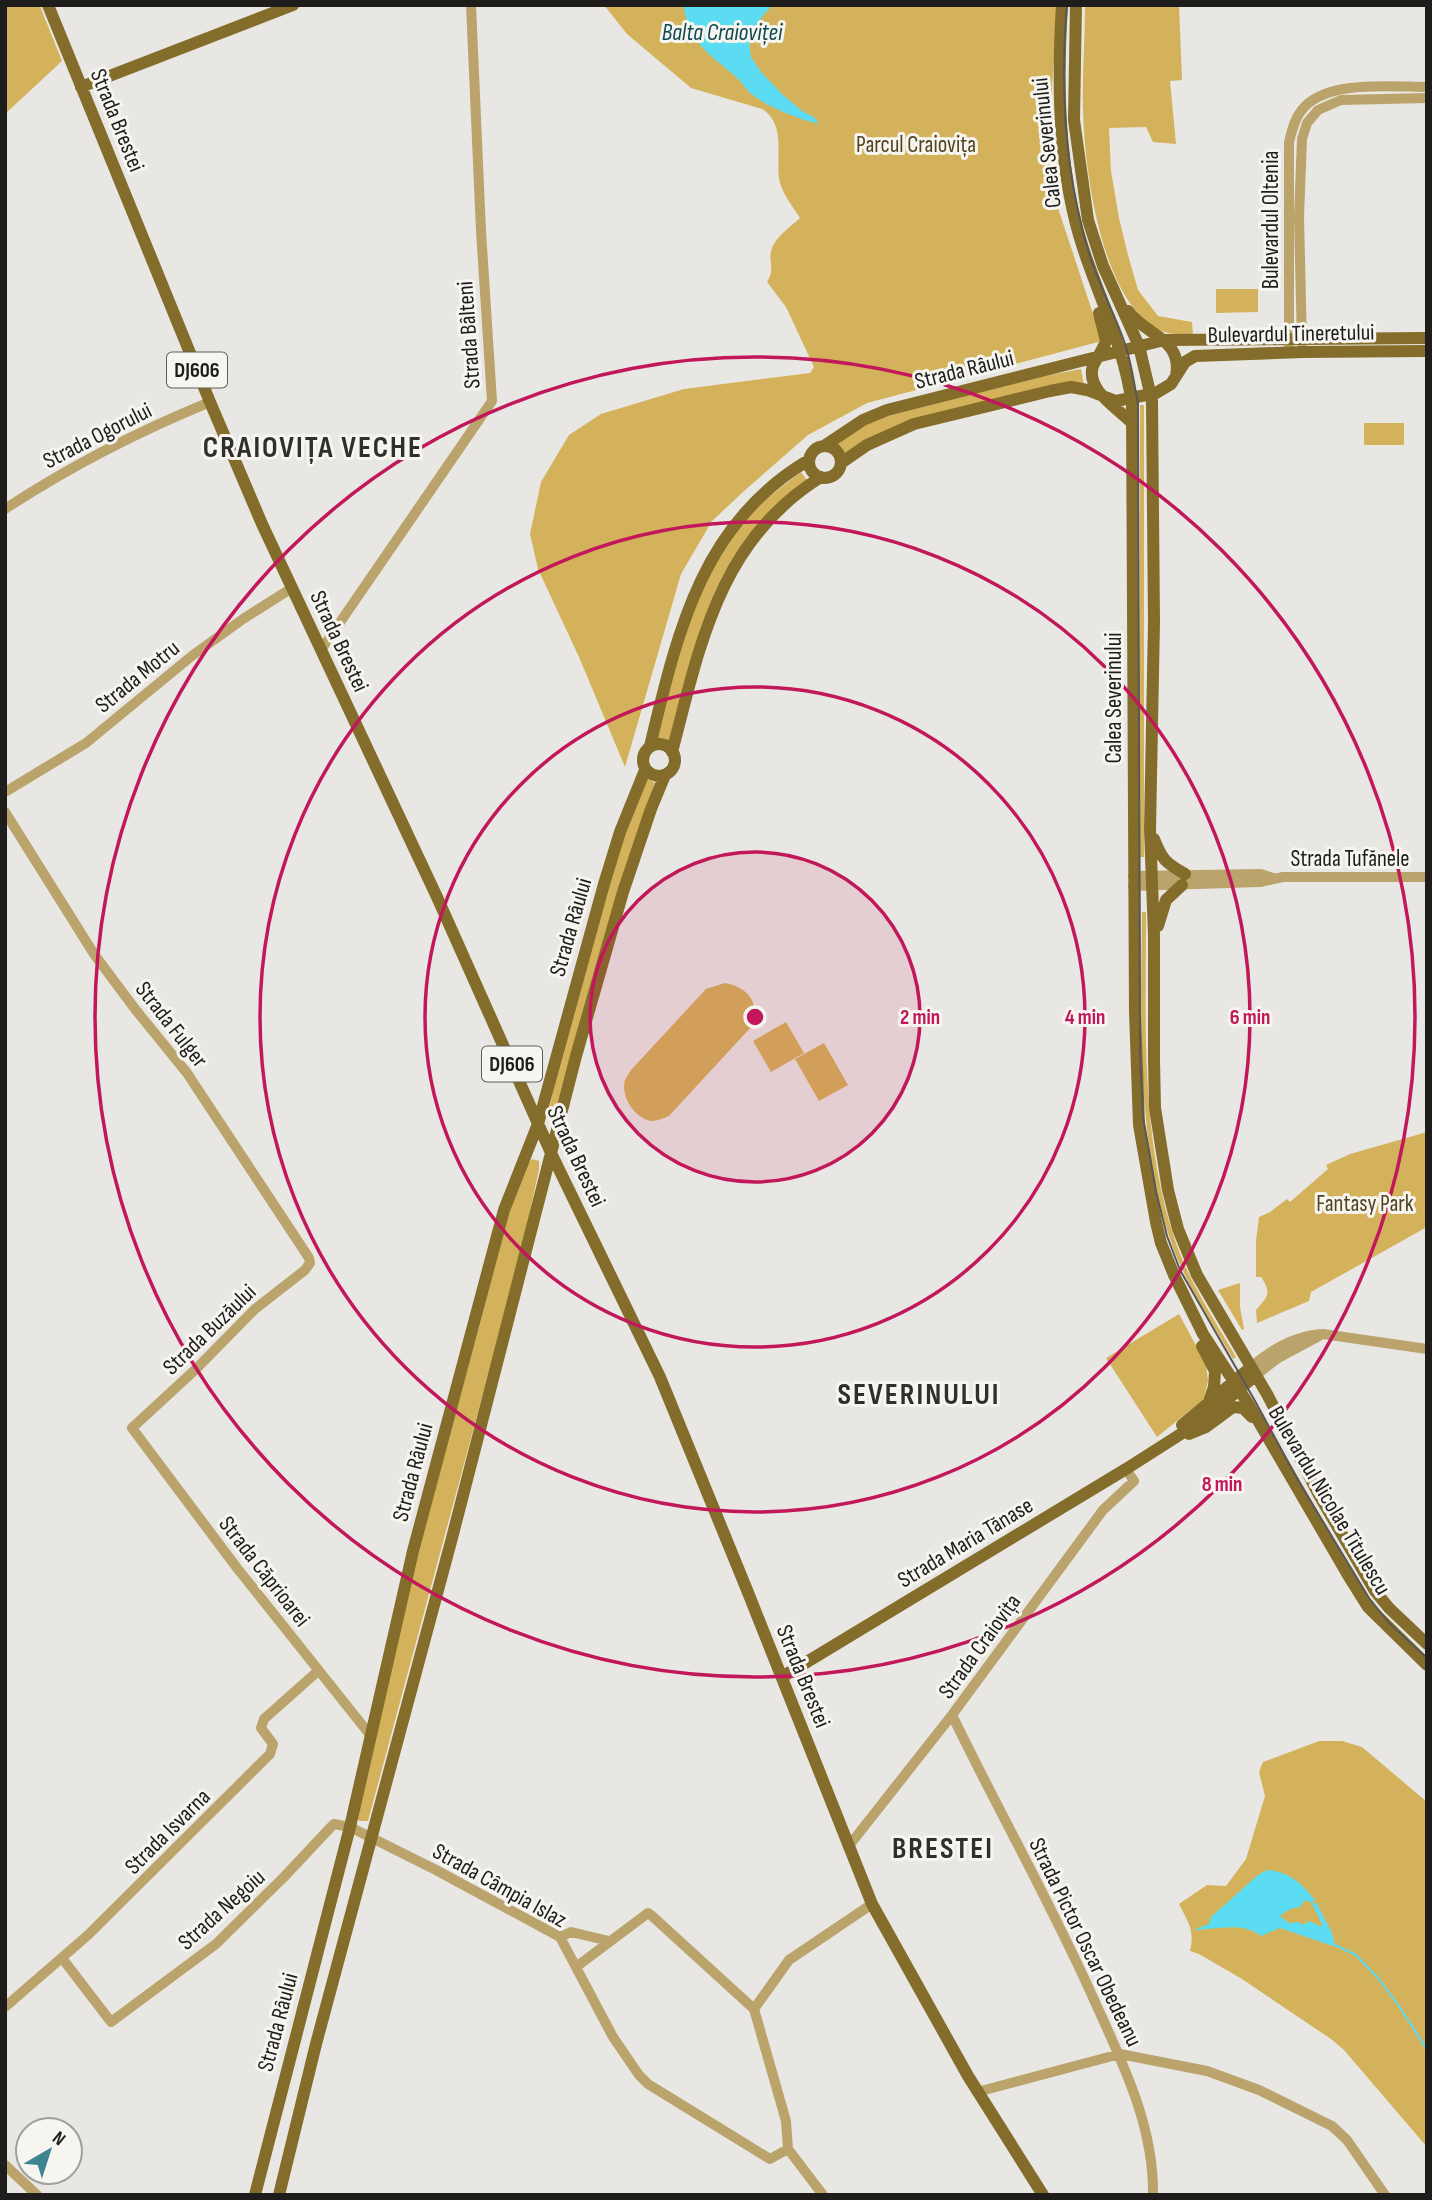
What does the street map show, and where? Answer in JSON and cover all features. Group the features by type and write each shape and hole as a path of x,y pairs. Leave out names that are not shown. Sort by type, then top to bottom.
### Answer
{"main road":[{"name":"Strada Brestei","path":"48,5 210,402 292,589 437,897 552,1155 660,1377 872,1904 977,2092 1043,2195"},
{"path":"81,87 293,5"},
{"name":"Calea Severinului","path":"1062,5 1058,75 1061,128 1076,223 1121,351 1133,424 1133,881 1139,1125 1161,1243 1203,1334 1236,1385"},
{"name":"Calea Severinului","path":"1076,5 1074,120 1083,194 1095,245 1139,346 1153,420 1154,622 1150,829 1155,1108 1168,1190 1178,1228 1197,1275 1253,1371"},
{"path":"1094,278 1106,341 1092,376 1095,387 1133,424"},
{"path":"1117,297 1138,323 1164,340 1176,356 1178,365 1173,380 1156,409 1153,420"},
{"name":"Bulevardul Tineretului","path":"1131,399 1160,391 1173,380 1185,362 1195,356 1296,345 1427,338"},
{"name":"Bulevardul Tineretului","path":"1121,351 1164,340 1427,351"},
{"name":"Strada Râului","path":"255,2195 350,1827 413,1550 504,1210 538,1124 604,884 620,832 645,770 642,759 650,746 686,617 704,572 735,523 785,474 809,460 814,450 863,420 887,410 1121,351"},
{"name":"Strada Râului","path":"279,2195 316,2044 452,1538 576,1056 622,892 650,809 665,775 674,765 672,752 705,628 738,559 768,521 808,485 821,477 834,475 841,463 867,445 914,424 1071,387 1116,401 1131,399"},
{"path":"824,446 835,449 841,463"},
{"path":"809,460 812,471 821,477"},
{"path":"650,746 661,744 672,752"},
{"path":"645,770 654,776 665,775"},
{"path":"1150,829 1161,857 1183,880 1166,900 1154,936"},
{"path":"543,1183 550,1177 563,1178"},
{"path":"1184,1297 1190,1324 1215,1371 1209,1402"},
{"name":"Strada Maria Tănase","path":"782,1677 1184,1433 1253,1371"},
{"name":"Bulevardul Nicolae Titulescu","path":"1253,1371 1315,1488 1375,1591 1427,1644"},
{"name":"Strada Maria Tănase","path":"1169,1441 1179,1427 1209,1402 1236,1385"},
{"name":"Bulevardul Nicolae Titulescu","path":"1236,1385 1367,1607 1427,1665"},
{"path":"1169,1441 1206,1427 1237,1406 1243,1408 1261,1426"},
{"path":"804,1664 792,1684 807,1724 806,1737"}],"street":[{"name":"Strada Bâlteni","path":"321,650 492,401 485,311 471,5"},
{"path":"1321,101 1340,89 1427,87"},
{"path":"1321,101 1427,98"},
{"name":"Bulevardul Oltenia","path":"1296,345 1302,139 1321,101"},
{"name":"Strada Ogorului","path":"5,509 58,476 152,427 210,402"},
{"name":"Strada Motru","path":"5,793 86,743 193,655 253,612 292,589"},
{"name":"Strada Fulger","path":"5,813 94,954 205,1098 309,1258"},
{"name":"Strada Tufănele","path":"1133,881 1261,874 1274,878 1427,877"},
{"name":"Strada Buzăului","path":"132,1428 255,1309 305,1270 310,1263 309,1258"},
{"path":"1253,1371 1265,1356 1296,1339 1323,1334 1427,1349"},
{"name":"Strada Căprioarei","path":"132,1428 371,1736"},
{"name":"Strada Craiovița","path":"848,1847 952,1716 1103,1510 1134,1481 1126,1469"},
{"name":"Strada Isvarna","path":"5,2007 147,1878 270,1754 273,1744 261,1728 264,1719 318,1671"},
{"name":"Strada Pictor Oscar Obedeanu","path":"952,1716 1073,1953 1120,2054 1143,2116 1152,2158 1153,2195"},
{"name":"Strada Negoiu","path":"62,1958 111,2022 216,1944 334,1824 350,1827"},
{"name":"Strada Câmpia Islaz","path":"350,1827 559,1937 564,1941 613,2037 628,2061 648,2084 770,2159 788,2149"},
{"path":"754,2009 789,1960 872,1904"},
{"path":"576,1967 648,1913 754,2009 786,2121 788,2149 823,2195"},
{"path":"559,1937 572,1933 608,1941"},
{"path":"977,2092 1120,2054 1207,2071 1259,2090 1341,2132 1385,2195"},
{"path":"5,2165 37,2195"}],"green space":[{"path":"5,5 40,6 62,61 5,114"},
{"name":"Parcul Craiovița","path":"604,5 1058,5 1052,86 1054,196 1102,341 867,403 808,435 743,492 712,521 681,574 625,767 579,657 538,569 530,534 541,482 569,435 601,414 684,389 810,373 814,367 786,307 767,282 771,273 774,244 800,218 780,183 778,134 775,124 762,109 691,88 627,34"},
{"path":"1179,5 1182,80 1170,81 1176,144 1153,142 1146,127 1109,128 1111,171 1119,218 1138,290 1158,316 1192,322 1193,335 1162,331 1141,317 1124,294 1110,265 1092,198 1084,134 1085,7"},
{"path":"1216,289 1258,289 1258,312 1216,313"},
{"path":"1081,369 1084,385 912,421 846,453 836,443 870,420"},
{"path":"1140,405 1144,405 1144,857 1140,857"},
{"path":"1364,423 1404,423 1404,445 1364,445"},
{"path":"801,472 807,480 755,528 737,551 723,576 700,630 670,742 655,738 688,620 705,580 746,517"},
{"path":"644,777 655,783 553,1131 548,1115 561,1053 608,886"},
{"path":"1142,912 1146,912 1147,1074 1162,1195 1179,1251 1201,1297 1236,1357 1233,1359 1182,1268 1158,1197 1143,1075"},
{"path":"725,983 740,988 750,998 755,1011 752,1026 669,1116 652,1121 640,1116 630,1106 625,1093 625,1080 629,1073 706,989"},
{"path":"786,1022 804,1053 771,1072 753,1041"},
{"path":"824,1043 848,1085 819,1101 795,1059"},
{"name":"Fantasy Park","path":"1427,1132 1427,1227 1311,1292 1309,1301 1257,1323 1256,1310 1267,1294 1267,1287 1261,1277 1256,1277 1259,1217 1287,1199 1290,1202 1328,1169 1326,1165 1350,1154"},
{"path":"532,1159 539,1161 539,1169 522,1248 368,1821 360,1821 356,1819 422,1536 512,1198 527,1164"},
{"path":"1240,1283 1244,1329 1242,1330 1218,1290"},
{"path":"1179,1314 1206,1364 1208,1381 1204,1399 1157,1437 1106,1358"},
{"path":"1319,1741 1342,1741 1362,1747 1427,1802 1427,2147 1344,2050 1331,2039 1242,1979 1190,1951 1191,1932 1179,1904 1207,1885 1226,1886 1246,1859 1265,1796 1259,1772 1263,1762"}],"water":[{"name":"Balta Craioviței","path":"683,5 772,5 748,34 751,57 782,94 802,111 814,117 819,124 783,112 750,93 702,47 691,30"},
{"path":"1267,1870 1294,1879 1315,1900 1311,1903 1305,1900 1300,1907 1290,1909 1280,1916 1289,1923 1299,1922 1303,1925 1309,1921 1323,1926 1312,1904 1316,1902 1332,1933 1335,1945 1280,1928 1261,1936 1254,1931 1228,1927 1193,1930 1209,1924 1211,1917"}],"waterway":[{"path":"1335,1945 1356,1955 1378,1978 1427,2050"}],"tram line":[{"path":"1067,5 1064,67 1066,129 1074,190 1092,262 1126,348 1138,404 1140,1053 1143,1117 1156,1191 1167,1236 1180,1270 1299,1482 1369,1598 1389,1623 1427,1658"}],"district":[{"name":"CRAIOVIȚA VECHE","path":"313,447"},
{"name":"SEVERINULUI","path":"919,1394"},
{"name":"BRESTEI","path":"943,1848"}]}
